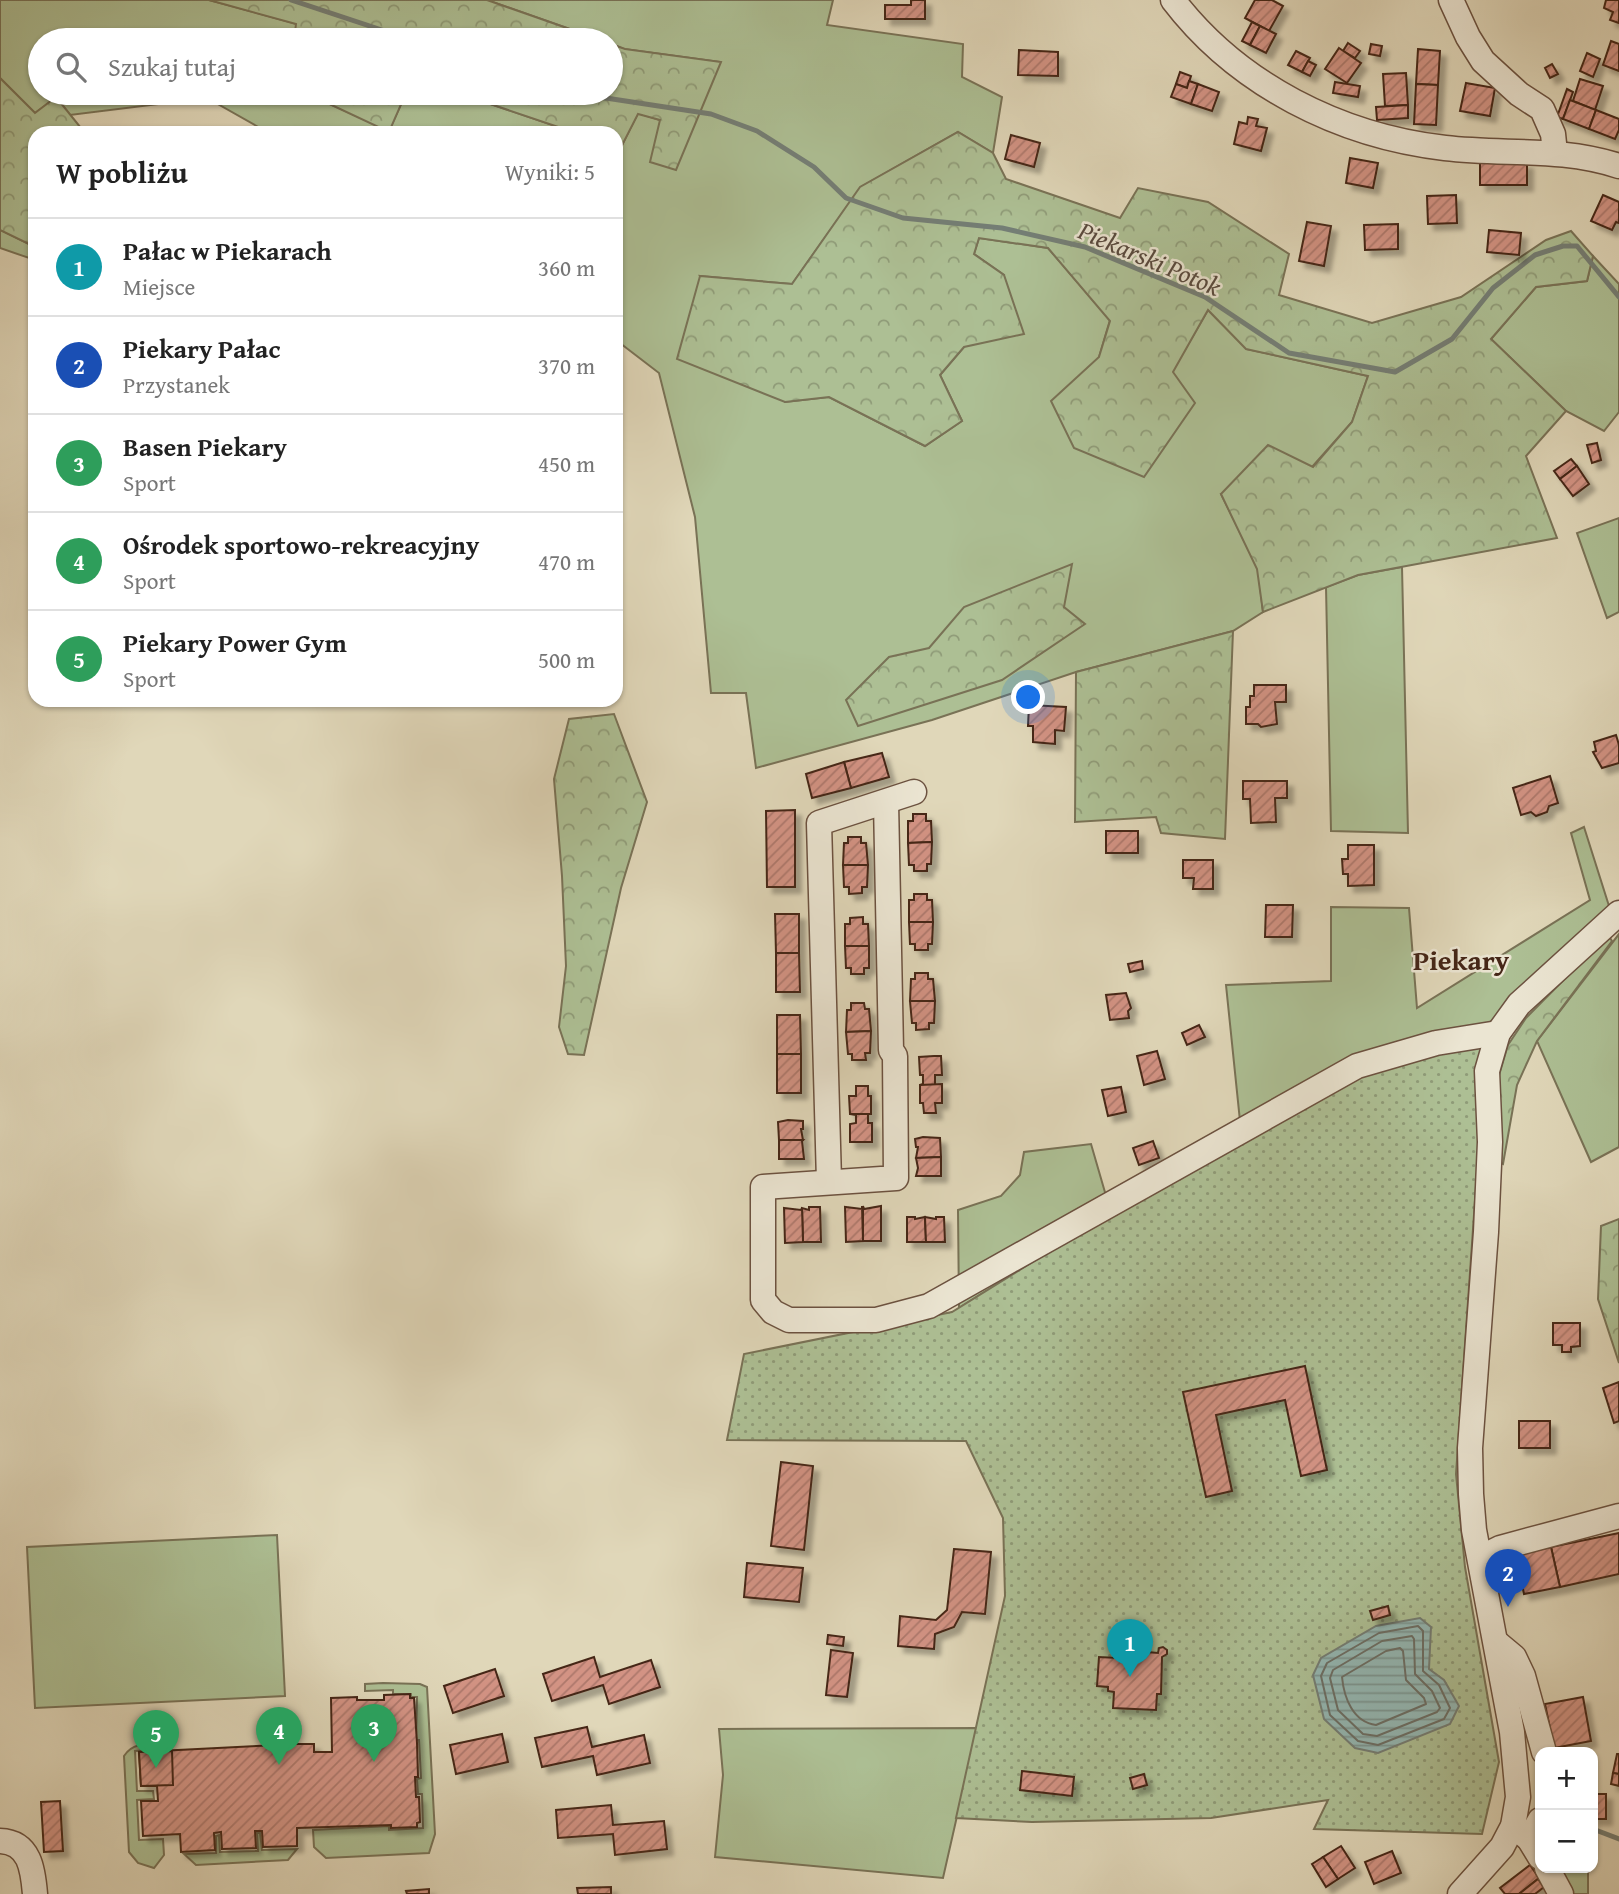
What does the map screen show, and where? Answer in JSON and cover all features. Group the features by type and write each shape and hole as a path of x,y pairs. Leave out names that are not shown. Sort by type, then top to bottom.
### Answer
{"street":[{"path":"1173,0 1211,43 1268,89 1348,127 1392,139 1447,148 1555,153 1591,157 1619,166"},
{"path":"1451,0 1468,37 1483,61 1519,94 1542,109 1553,134 1555,153"},
{"path":"829,1181 819,823 914,792"},
{"path":"886,802 891,1050 895,1056 896,1178 763,1187 763,1300 773,1312 789,1320 876,1320 929,1306 1357,1066 1436,1043 1498,1033"},
{"path":"1460,1894 1502,1847 1531,1836 1518,1797 1512,1732 1473,1523 1471,1448 1486,1232 1490,1142 1488,1071 1498,1033 1519,1004 1619,914"},
{"path":"1480,1558 1500,1548 1619,1516"},
{"path":"1496,1642 1514,1657 1523,1676 1543,1747"},
{"path":"0,1841 20,1847 31,1863 35,1894"},
{"path":"1550,1873 1562,1894"}],"green space":[{"path":"0,0 209,0 297,24 296,28 28,28 28,105 46,105 35,113 0,78"},
{"path":"209,0 487,0 567,28 296,28 296,24"},
{"path":"487,0 833,0 827,25 963,44 962,77 1002,97 993,153 958,132 861,187 792,284 700,276 785,402 829,397 925,446 962,421 940,375 964,347 1004,275 974,254 979,238 1048,248 1110,320 1099,357 1172,372 1208,310 1247,349 1368,376 1352,422 1312,467 1221,494 1258,569 1263,612 1233,631 1076,672 932,720 756,768 746,693 711,693 695,517 659,373 623,345 623,143 638,113 660,120 720,62 624,49 623,28 567,28"},
{"path":"623,48 721,62 676,170 650,162 660,120 638,114 623,143 623,126 555,126 493,105 623,105"},
{"path":"0,78 35,113 46,105 62,105 79,126 28,126 28,244 0,230"},
{"path":"62,105 151,105 70,115"},
{"path":"219,105 332,105 378,126 257,126"},
{"path":"332,105 401,105 392,126 376,126"},
{"path":"401,105 493,105 555,126 391,126"},
{"path":"958,132 993,153 1006,179 1120,218 1138,188 1208,202 1289,254 1279,295 1372,323 1461,297 1546,240 1571,231 1593,256 1587,281 1536,287 1491,339 1566,411 1526,456 1557,538 1358,575 1263,612 1257,569 1221,494 1268,445 1313,467 1352,422 1368,376 1246,349 1208,310 1173,372 1195,403 1144,477 1074,448 1051,401 1099,357 1110,321 1048,248 979,238 974,254 1004,275 1024,334 964,347 940,375 962,421 925,446 829,397 785,402 677,359 700,276 792,284 860,187"},
{"path":"0,230 28,244 28,258 0,248"},
{"path":"1593,256 1619,284 1619,412 1604,431 1566,411 1491,339 1536,287 1587,281"},
{"path":"1619,518 1619,612 1607,618 1577,533"},
{"path":"1072,564 1064,607 1085,624 1002,680 858,726 846,700 889,657 929,648 964,607"},
{"path":"1402,567 1408,833 1331,831 1326,587 1358,575"},
{"path":"1233,631 1225,839 1161,833 1156,817 1075,822 1076,672"},
{"path":"614,714 647,802 621,888 584,1055 568,1054 559,1027 566,966 554,779 569,719"},
{"path":"1584,827 1609,906 1490,1025 1240,1121 1226,985 1331,981 1331,907 1409,908 1417,1008 1590,900 1571,833"},
{"path":"1619,934 1619,1147 1591,1162 1537,1041"},
{"path":"1608,935 1612,941 1537,1041 1517,1085 1503,1164 1497,1161 1497,1082 1508,1045 1526,1018"},
{"path":"1486,1042 1456,1474 1465,1567 1499,1762 1482,1834 1314,1829 1328,1800 1211,1818 1032,1822 956,1818 1005,1596 1003,1518 966,1441 727,1440 744,1354 952,1312 1121,1207 1358,1072"},
{"path":"1091,1144 1111,1213 959,1308 958,1210 1001,1196 1020,1175 1024,1152"},
{"path":"1619,1219 1619,1363 1598,1299 1601,1226"},
{"path":"277,1535 285,1696 35,1708 27,1547"},
{"path":"365,1684 420,1684 427,1687 435,1834 429,1853 326,1858 314,1847 313,1830 389,1826 389,1830 423,1828 422,1794 418,1794 417,1779 421,1778 419,1740 416,1740 417,1697 411,1697 411,1694 393,1694 393,1690 365,1691"},
{"path":"977,1728 943,1878 715,1857 723,1775 719,1729"},
{"path":"163,1744 164,1749 135,1751 137,1791 153,1791 154,1799 137,1800 139,1840 163,1839 164,1855 154,1868 138,1863 129,1852 124,1756 136,1746"},
{"path":"257,1833 260,1833 262,1850 297,1849 288,1860 196,1865 184,1854 216,1853 216,1836 219,1835 220,1852 258,1851"},
{"path":"1557,1873 1588,1873 1588,1894 1571,1894"}],"water":[{"path":"1420,1618 1431,1627 1429,1669 1444,1680 1459,1706 1450,1724 1378,1753 1355,1748 1324,1719 1313,1675 1321,1658 1376,1626"}],"building":[{"path":"911,0 925,0 925,19 885,19 885,5 911,5"},
{"path":"1255,0 1272,0 1283,6 1269,31 1245,18"},
{"path":"1606,0 1619,0 1619,23 1610,20 1613,12 1604,8"},
{"path":"1252,22 1260,26 1250,45 1242,41"},
{"path":"1260,26 1276,34 1266,53 1250,45"},
{"path":"1611,41 1619,44 1619,71 1603,65"},
{"path":"1348,43 1360,51 1355,58 1343,51"},
{"path":"1371,44 1382,46 1380,56 1369,54"},
{"path":"1339,48 1361,63 1347,83 1325,69"},
{"path":"1418,49 1440,51 1438,85 1416,84"},
{"path":"1019,50 1058,52 1058,76 1018,75"},
{"path":"1296,51 1310,58 1302,72 1288,65"},
{"path":"1587,53 1600,59 1593,77 1580,71"},
{"path":"1308,61 1316,65 1310,76 1302,72"},
{"path":"1552,64 1558,74 1550,78 1545,68"},
{"path":"1180,72 1191,76 1187,88 1176,84"},
{"path":"1406,73 1408,105 1385,106 1383,74"},
{"path":"1580,79 1603,86 1595,110 1573,101"},
{"path":"1189,81 1198,84 1191,104 1171,97 1176,84 1187,88"},
{"path":"1335,82 1360,86 1358,97 1333,93"},
{"path":"1466,83 1495,88 1490,116 1460,111"},
{"path":"1198,84 1219,92 1212,111 1191,104"},
{"path":"1416,84 1438,85 1436,125 1414,124"},
{"path":"1567,89 1573,92 1563,119 1557,117"},
{"path":"1570,100 1596,110 1589,129 1563,119"},
{"path":"1408,105 1408,118 1377,120 1376,107"},
{"path":"1596,110 1619,119 1619,130 1615,139 1589,129"},
{"path":"1248,117 1258,119 1256,126 1267,128 1261,151 1234,144 1239,122 1247,124"},
{"path":"1011,135 1040,143 1034,167 1005,159"},
{"path":"1350,158 1378,163 1373,188 1346,183"},
{"path":"1480,163 1527,163 1527,185 1480,185"},
{"path":"1456,195 1457,223 1428,224 1427,196"},
{"path":"1603,195 1619,202 1619,223 1616,222 1612,230 1591,221"},
{"path":"1307,222 1331,226 1324,266 1299,261"},
{"path":"1398,224 1398,249 1365,250 1364,225"},
{"path":"1489,230 1521,233 1519,255 1487,252"},
{"path":"1597,443 1601,460 1592,463 1587,445"},
{"path":"1571,459 1577,466 1560,479 1554,471"},
{"path":"1577,466 1589,484 1573,496 1560,479"},
{"path":"1254,685 1286,685 1286,702 1275,702 1277,724 1261,727 1258,724 1246,724 1246,707 1250,707 1250,696 1254,696"},
{"path":"1029,705 1066,707 1064,731 1055,730 1055,744 1033,742 1033,726 1028,726"},
{"path":"1616,735 1619,763 1602,768 1593,752 1596,751 1594,742"},
{"path":"882,753 889,777 851,788 844,762"},
{"path":"844,762 851,788 812,798 806,774"},
{"path":"1550,776 1558,803 1549,806 1547,812 1536,816 1531,812 1521,815 1513,788"},
{"path":"1243,781 1287,781 1287,798 1275,798 1276,822 1251,823 1250,799 1243,799"},
{"path":"795,810 795,887 767,887 766,811"},
{"path":"913,814 926,814 926,821 931,821 932,842 908,843 908,821 913,821"},
{"path":"1106,831 1138,831 1138,853 1106,853"},
{"path":"848,837 861,837 861,843 866,843 868,865 843,865 844,843 848,843"},
{"path":"932,842 931,864 927,864 927,871 914,871 914,865 909,865 908,843"},
{"path":"1348,845 1374,845 1374,885 1348,886 1348,874 1343,874 1342,859 1348,859"},
{"path":"1183,860 1213,860 1213,889 1193,889 1194,878 1183,878"},
{"path":"843,865 868,865 867,887 862,887 862,893 849,894 849,887 844,887"},
{"path":"914,894 927,894 927,900 932,900 933,922 909,922 909,900 914,900"},
{"path":"1266,905 1293,905 1292,937 1265,937"},
{"path":"775,914 799,914 799,953 776,953"},
{"path":"863,917 863,924 868,924 869,946 845,946 845,924 850,924 850,918"},
{"path":"909,922 933,922 932,944 928,944 928,950 915,950 915,944 910,944"},
{"path":"845,946 869,946 869,968 864,968 864,974 851,974 851,968 846,968"},
{"path":"776,953 799,953 800,992 776,992"},
{"path":"1142,961 1143,969 1130,972 1128,964"},
{"path":"915,973 928,973 928,979 933,979 935,1001 910,1001 911,979 915,979"},
{"path":"1126,993 1131,1008 1128,1011 1129,1018 1110,1020 1106,995"},
{"path":"910,1001 935,1001 934,1023 929,1023 929,1029 916,1030 916,1023 912,1023"},
{"path":"851,1003 864,1003 865,1009 869,1009 871,1031 846,1032 847,1010 851,1010"},
{"path":"777,1015 800,1015 801,1054 777,1054"},
{"path":"1199,1025 1205,1037 1187,1045 1182,1033"},
{"path":"871,1031 870,1053 865,1053 866,1060 852,1060 852,1054 848,1054 846,1032"},
{"path":"1157,1051 1165,1079 1144,1085 1137,1056"},
{"path":"777,1054 801,1054 801,1093 777,1093"},
{"path":"941,1056 942,1075 935,1075 935,1085 920,1085 923,1084 923,1075 920,1075 919,1057"},
{"path":"942,1084 942,1103 935,1103 936,1113 924,1113 923,1103 920,1103 920,1085"},
{"path":"856,1086 868,1086 871,1114 850,1114 849,1096 856,1096"},
{"path":"1121,1087 1126,1112 1108,1116 1102,1090"},
{"path":"850,1114 868,1114 868,1123 872,1123 872,1142 850,1142 850,1124 856,1123 856,1115"},
{"path":"803,1121 803,1140 779,1140 778,1122"},
{"path":"940,1138 941,1157 916,1158 918,1147 915,1139"},
{"path":"779,1140 803,1140 804,1159 779,1159"},
{"path":"1153,1141 1159,1158 1139,1165 1133,1148"},
{"path":"941,1157 941,1176 916,1176 916,1158"},
{"path":"862,1206 863,1241 846,1242 845,1207 862,1209"},
{"path":"863,1206 864,1209 881,1206 881,1241 863,1241"},
{"path":"809,1207 820,1207 821,1242 803,1242 802,1208 809,1210"},
{"path":"784,1208 802,1208 803,1242 785,1243"},
{"path":"907,1217 925,1217 926,1242 907,1242"},
{"path":"925,1217 944,1217 945,1242 926,1242"},
{"path":"1553,1323 1580,1323 1580,1346 1571,1347 1571,1352 1562,1352 1562,1345 1553,1345"},
{"path":"1305,1366 1327,1470 1301,1476 1285,1400 1216,1415 1232,1491 1206,1497 1183,1392"},
{"path":"1619,1382 1619,1421 1614,1423 1603,1388"},
{"path":"1519,1421 1550,1421 1550,1448 1519,1448"},
{"path":"781,1462 813,1466 804,1550 771,1546"},
{"path":"1619,1533 1619,1574 1560,1587 1551,1547"},
{"path":"1551,1547 1560,1587 1524,1594 1516,1555"},
{"path":"954,1549 991,1552 985,1614 962,1612 954,1627 935,1634 934,1649 898,1646 900,1616 936,1620 947,1610"},
{"path":"747,1563 803,1568 799,1602 744,1597"},
{"path":"1388,1606 1390,1615 1373,1620 1370,1611"},
{"path":"828,1635 844,1637 843,1646 827,1644"},
{"path":"1131,1646 1147,1647 1147,1652 1158,1653 1159,1648 1163,1647 1167,1650 1167,1654 1162,1657 1161,1694 1157,1694 1156,1710 1113,1708 1114,1692 1108,1691 1108,1687 1097,1686 1099,1657 1118,1658 1119,1650 1131,1651"},
{"path":"831,1650 853,1653 847,1697 826,1695"},
{"path":"594,1657 600,1677 651,1660 660,1687 609,1704 603,1685 552,1701 543,1674"},
{"path":"495,1669 504,1696 453,1713 444,1686"},
{"path":"410,1694 410,1698 414,1698 417,1743 418,1777 415,1777 420,1822 417,1827 391,1828 391,1825 297,1828 297,1846 263,1847 262,1831 255,1831 256,1848 222,1849 221,1832 214,1833 215,1850 181,1852 180,1834 143,1836 141,1801 158,1801 157,1786 141,1786 139,1752 314,1744 314,1752 332,1752 331,1698 384,1700 384,1695"},
{"path":"1583,1697 1591,1741 1554,1747 1545,1704"},
{"path":"587,1727 592,1747 644,1735 650,1763 597,1775 593,1756 542,1767 535,1738"},
{"path":"502,1734 508,1762 456,1774 450,1745"},
{"path":"172,1751 173,1785 141,1786 139,1752"},
{"path":"1619,1754 1619,1774 1613,1773"},
{"path":"1022,1771 1074,1777 1072,1796 1020,1790"},
{"path":"1613,1773 1619,1774 1619,1786 1611,1784"},
{"path":"1144,1774 1147,1785 1133,1789 1130,1778"},
{"path":"1598,1794 1606,1794 1606,1819 1598,1819"},
{"path":"60,1801 63,1851 44,1852 41,1802"},
{"path":"611,1805 613,1825 664,1821 667,1849 615,1855 613,1834 558,1838 556,1810"},
{"path":"1341,1846 1355,1868 1338,1879 1323,1857"},
{"path":"1392,1851 1401,1873 1374,1884 1365,1862"},
{"path":"1323,1857 1338,1879 1326,1887 1312,1864"},
{"path":"1530,1865 1539,1878 1519,1894 1505,1894 1500,1888"},
{"path":"1538,1879 1544,1887 1535,1894 1519,1894"},
{"path":"611,1887 611,1894 578,1894 577,1888"},
{"path":"429,1889 429,1894 407,1894 406,1891"}],"waterway":[{"name":"Piekarski Potok","path":"291,0 376,28"},
{"name":"Piekarski Potok","path":"623,101 711,114 757,131 814,167 846,198 903,218 1002,228 1085,247 1205,297 1289,353 1395,372 1452,339 1493,288 1535,255 1563,246 1577,246 1619,297"},
{"path":"1598,1831 1619,1839"}],"place":[{"name":"Piekary Pałac","path":"1508,1607"},
{"name":"Pałac w Piekarach","path":"1130,1677"},
{"name":"Basen Piekary","path":"374,1762"},
{"name":"Ośrodek sportowo-rekreacyjny","path":"279,1765"},
{"name":"Piekary Power Gym","path":"156,1768"}],"district":[{"name":"Piekary","path":"1461,959"}]}
